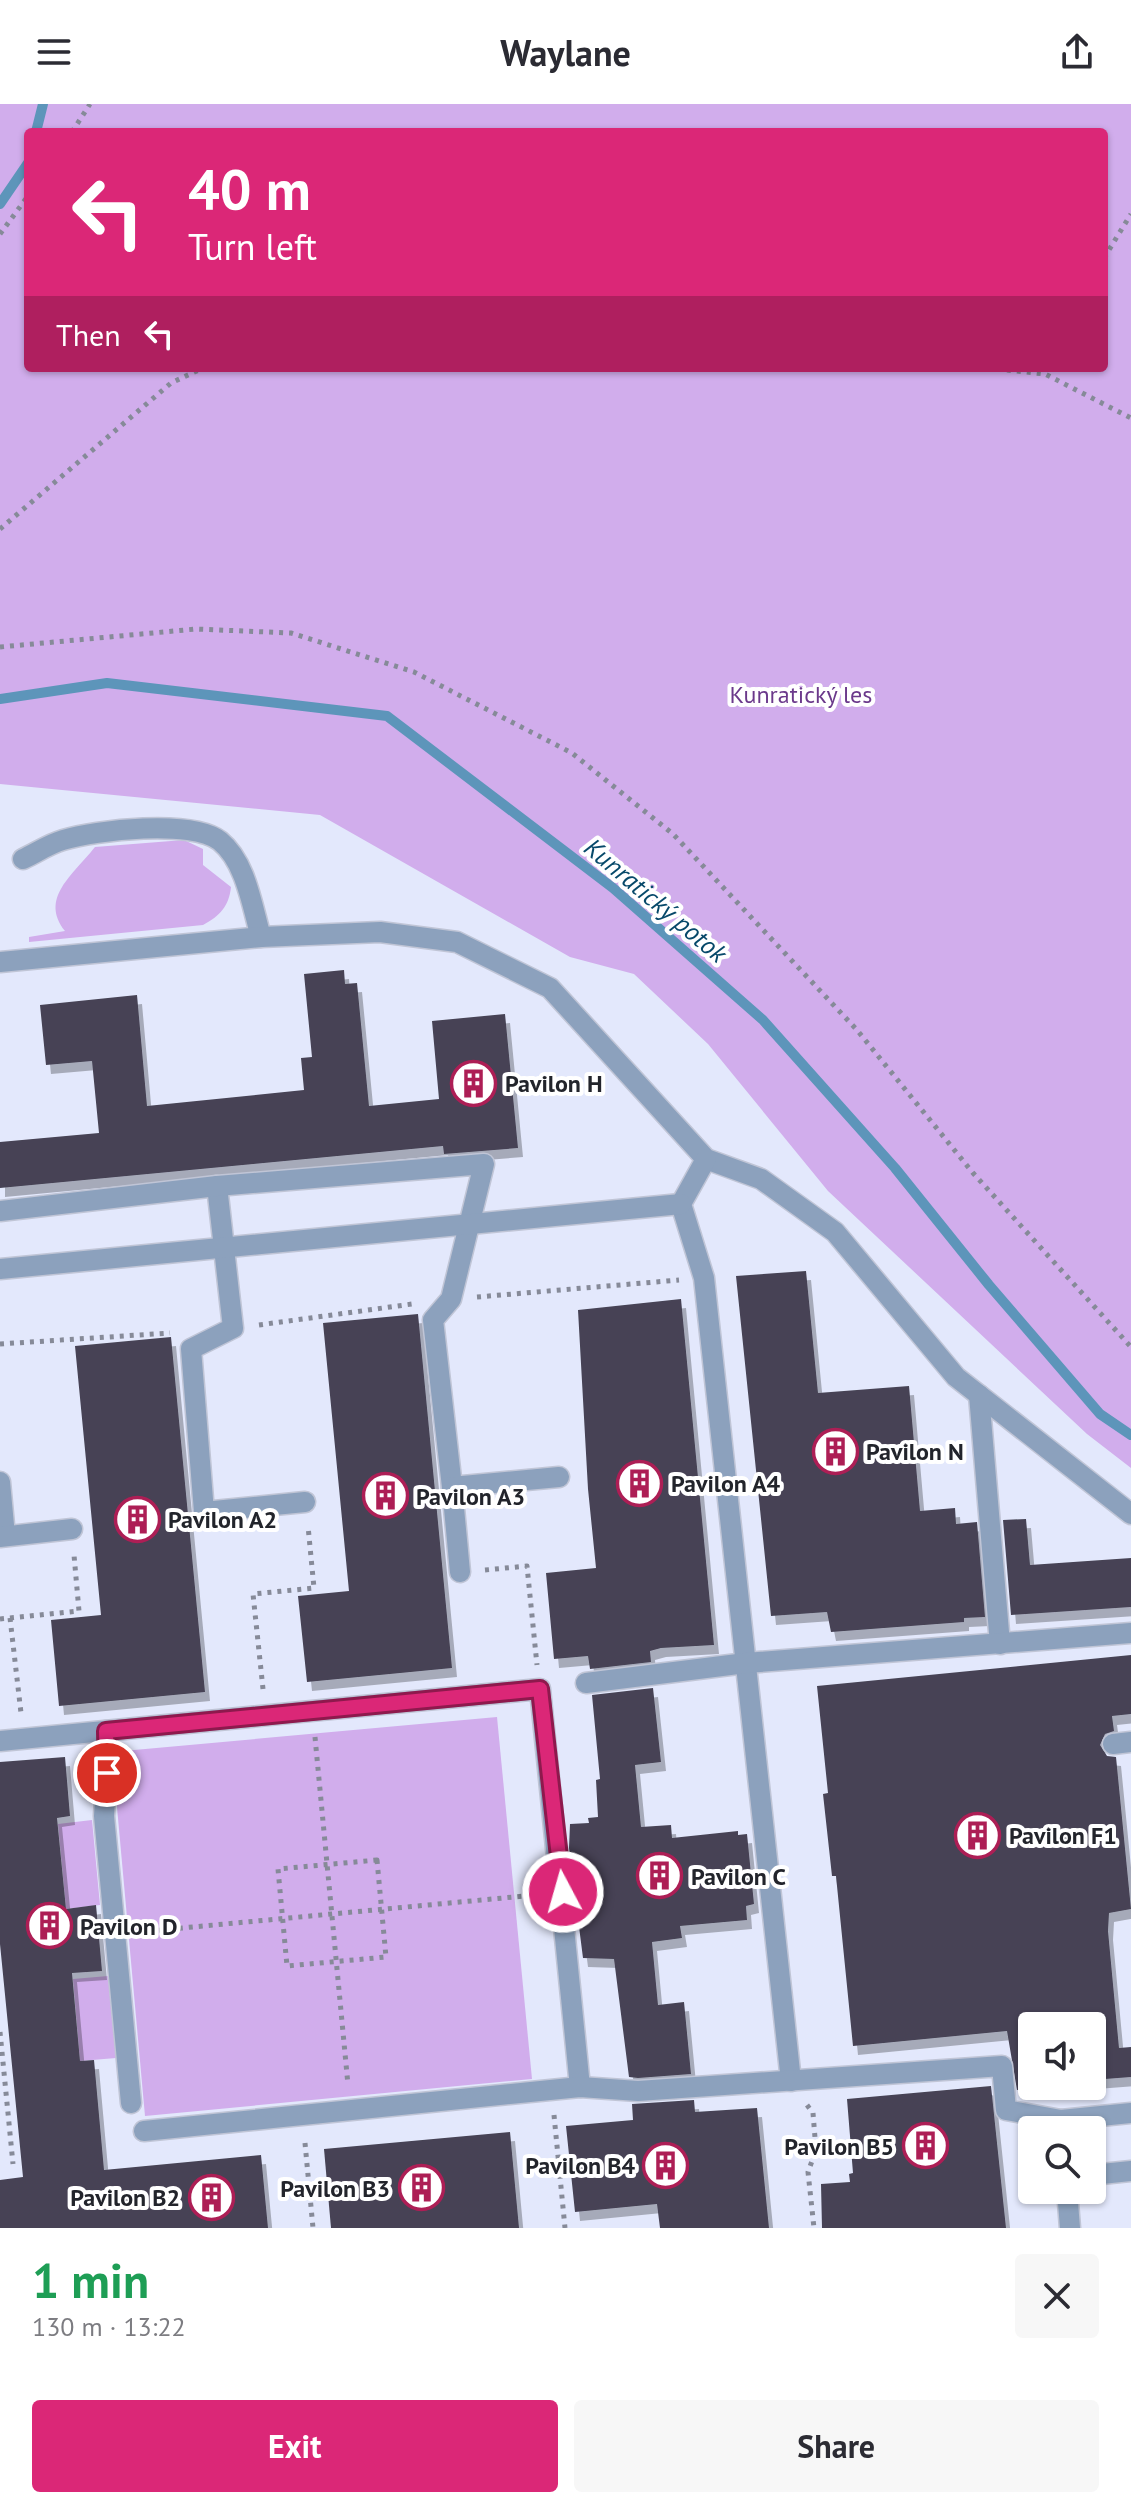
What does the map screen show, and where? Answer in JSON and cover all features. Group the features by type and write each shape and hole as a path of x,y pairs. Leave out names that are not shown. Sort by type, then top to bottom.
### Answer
{"lane":[{"path":"23,859 63,840 169,826 199,830 221,842 239,865 261,937"},
{"path":"0,962 261,937 380,932 457,942 550,988 706,1159 761,1179 835,1232 956,1377 1131,1514"},
{"path":"706,1159 681,1204 704,1278 791,2081"},
{"path":"0,1211 217,1186 484,1164 472,1224 451,1299 433,1320 460,1572"},
{"path":"217,1186 233,1328 191,1349 204,1512 305,1502"},
{"path":"0,1269 681,1204"},
{"path":"979,1395 1000,1644"},
{"path":"452,1487 559,1477"},
{"path":"0,1482 3,1537 72,1529"},
{"path":"586,1683 746,1663 1131,1633"},
{"path":"0,1741 540,1689 563,1892 580,2087"},
{"path":"106,1731 108,1752 104,1816 131,2103"},
{"path":"144,2131 580,2087 638,2091 1002,2066 1006,2110 1028,2116"},
{"path":"1106,2117 1131,2113"},
{"path":"1106,2174 1131,2171"},
{"path":"1068,2204 1070,2228"}],"path":[{"path":"75,128 90,104"},
{"path":"0,234 24,201"},
{"path":"1108,251 1131,214"},
{"path":"0,529 171,383 194,372"},
{"path":"1048,372 1131,418"},
{"path":"0,647 196,629 291,633 414,672 572,753 684,845 857,1030 973,1173 1131,1347"},
{"path":"233,1328 451,1299 704,1278"},
{"path":"0,1344 186,1332"},
{"path":"265,1702 253,1594 314,1588 305,1502"},
{"path":"0,1619 79,1611 72,1529"},
{"path":"460,1572 527,1566 538,1675"},
{"path":"10,1618 22,1727"},
{"path":"313,1710 349,2097 345,2110"},
{"path":"377,1860 386,1957 287,1966 278,1869 328,1864 377,1860"},
{"path":"114,1934 563,1892"},
{"path":"0,2032 13,2164"},
{"path":"791,2081 813,2113 816,2150 808,2172 814,2228"},
{"path":"554,2115 565,2228"},
{"path":"305,2138 313,2228"}],"green space":[{"name":"Kunratický les","path":"0,104 1131,104 1131,1468 1087,1434 828,1191 708,1044 634,974 570,957 320,815 0,784"},
{"path":"184,840 203,849 203,865 231,887 226,905 209,922 29,942 29,937 65,931 58,919 57,897 69,877 95,847"},
{"path":"497,1717 532,2079 145,2116 112,1752"},
{"path":"92,1820 100,1905 66,1909 58,1824"},
{"path":"108,1976 116,2058 80,2061 73,1979"}],"building":[{"name":"Pavilon H","path":"344,970 345,984 357,983 369,1106 439,1099 432,1021 505,1014 518,1148 444,1154 443,1146 0,1188 0,1142 99,1133 92,1061 46,1065 40,1005 137,995 147,1106 304,1090 301,1058 312,1057 304,974"},
{"name":"Pavilon N","path":"806,1271 818,1393 909,1386 920,1511 955,1508 956,1524 977,1522 985,1617 964,1618 964,1622 831,1632 827,1612 771,1616 736,1276"},
{"name":"Pavilon A4","path":"681,1299 714,1645 661,1648 650,1651 651,1662 590,1669 588,1656 554,1659 546,1573 596,1568 588,1489 578,1310"},
{"name":"Pavilon A3","path":"418,1314 452,1668 307,1682 298,1596 349,1591 323,1323"},
{"name":"Pavilon A2","path":"171,1337 205,1692 59,1706 51,1620 101,1615 75,1346"},
{"path":"1026,1519 1030,1565 1131,1558 1131,1607 1011,1615 1003,1520"},
{"name":"Pavilon F1","path":"1131,1655 1131,1714 1112,1716 1114,1731 1105,1734 1100,1745 1107,1756 1116,1757 1131,1909 1109,1913 1108,1931 1119,2048 1131,2047 1131,2077 1106,2079 1106,2012 1018,2012 1018,2090 1007,2031 853,2046 836,1876 832,1876 823,1794 828,1793 817,1686"},
{"name":"Pavilon C","path":"653,1688 661,1762 635,1765 641,1827 671,1825 672,1838 738,1831 738,1835 747,1834 754,1904 746,1906 747,1920 680,1926 682,1938 652,1942 658,2005 684,2002 691,2074 638,2078 629,2077 614,1959 583,1958 569,1848 570,1824 589,1823 588,1818 598,1817 596,1780 600,1779 592,1695"},
{"path":"65,1757 70,1816 57,1818 66,1909 96,1905 102,1971 72,1973 80,2061 94,2060 104,2170 261,2155 268,2228 0,2228 0,2180 23,2177 0,1944 0,1762"},
{"name":"Pavilon B5","path":"991,2086 1006,2228 822,2228 821,2184 850,2182 849,2174 853,2173 847,2099"},
{"name":"Pavilon B4","path":"694,2100 695,2112 757,2108 769,2228 660,2228 657,2204 575,2212 566,2126 633,2120 632,2104"},
{"name":"Pavilon B3","path":"510,2132 519,2228 331,2228 324,2149"}],"waterway":[{"name":"Kunratický potok","path":"37,128 43,104"},
{"name":"Kunratický potok","path":"0,204 24,169"},
{"name":"Kunratický potok","path":"0,699 107,683 387,716 613,888 763,1020 895,1168 989,1285 1100,1414 1131,1435"}],"place":[{"name":"Pavilon H","path":"474,1083"},
{"name":"Pavilon N","path":"835,1451"},
{"name":"Pavilon A4","path":"640,1483"},
{"name":"Pavilon A3","path":"385,1496"},
{"name":"Pavilon A2","path":"137,1519"},
{"name":"Pavilon F1","path":"978,1835"},
{"name":"Pavilon C","path":"660,1876"},
{"name":"Pavilon D","path":"49,1926"},
{"name":"Pavilon B5","path":"925,2146"},
{"name":"Pavilon B4","path":"666,2165"},
{"name":"Pavilon B3","path":"421,2188"},
{"name":"Pavilon B2","path":"211,2197"}],"route":[{"path":"107,1773 106,1731 540,1689 563,1892"}]}
